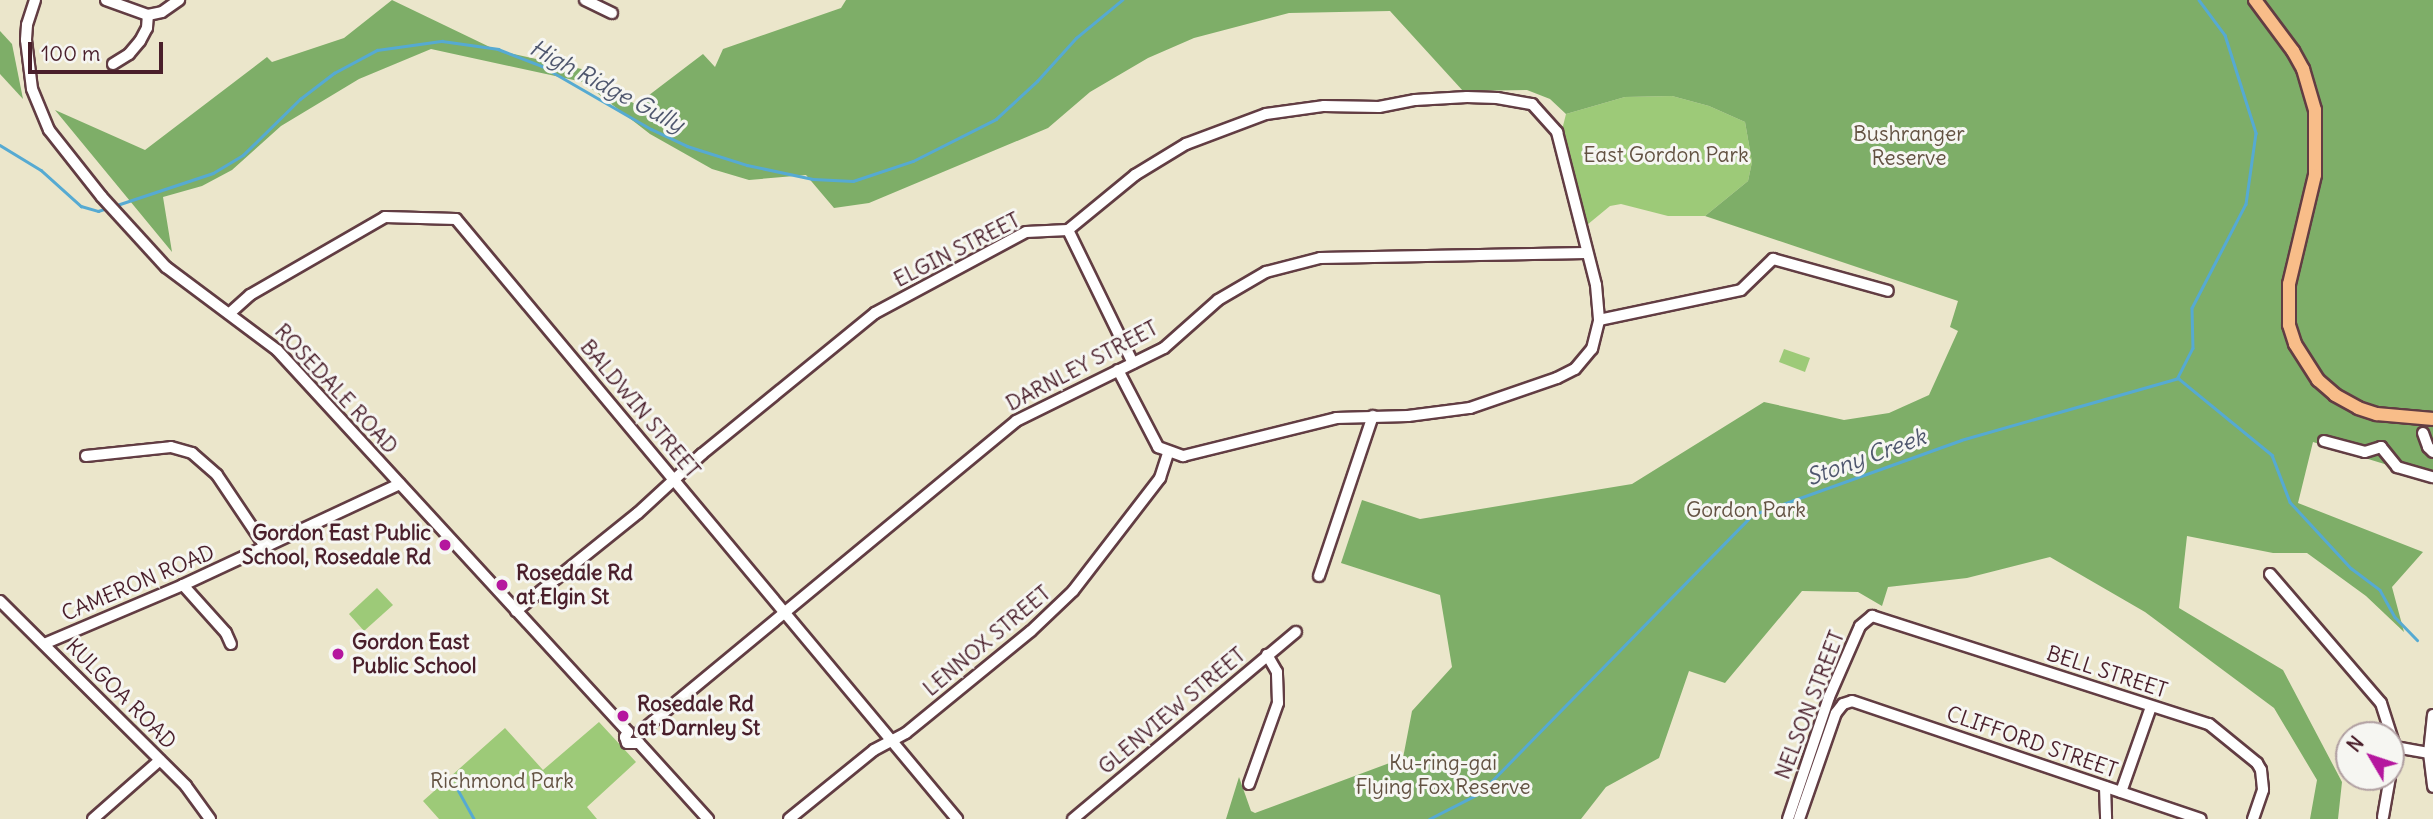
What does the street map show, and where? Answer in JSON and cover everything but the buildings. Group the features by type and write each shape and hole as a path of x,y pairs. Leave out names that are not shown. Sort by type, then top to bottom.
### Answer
{"main road":[{"path":"2255,0 2293,51 2307,82 2316,134 2317,156 2311,199 2289,284 2287,305 2289,325 2300,354 2318,380 2335,395 2358,408 2377,414 2433,419"},
{"path":"2311,199 2281,282 2279,305 2288,348 2313,385 2330,401 2355,414 2377,421 2428,429"}],"street":[{"name":"ROSEDALE ROAD","path":"35,0 27,25 28,72 49,130 102,197 166,267 276,350 635,736 708,819"},
{"path":"107,0 148,15 162,12 179,0"},
{"path":"585,0 612,13"},
{"path":"113,64 129,54 140,41 147,28 148,15"},
{"path":"1118,370 1158,447 1168,453 1183,456 1336,418 1408,416 1470,408 1557,378 1574,369 1592,349 1600,320 1596,285 1558,132 1532,104 1497,98 1467,97 1415,100 1378,107 1324,106 1266,114 1186,144 1135,175 1068,230 1133,363"},
{"name":"BALDWIN STREET","path":"230,313 250,295 385,217 457,219 957,819"},
{"name":"ELGIN STREET","path":"516,611 638,513 875,313 1026,232 1068,230"},
{"name":"DARNLEY STREET","path":"635,736 1016,421 1164,348 1218,300 1266,272 1320,258 1586,253"},
{"path":"1600,320 1741,290 1773,259 1888,291"},
{"path":"1319,576 1373,416"},
{"path":"2428,429 2428,447 2433,452"},
{"path":"2324,441 2365,452 2381,447 2397,467 2433,477"},
{"path":"86,456 172,447 192,453 217,475 266,548"},
{"name":"LENNOX STREET","path":"789,819 874,750 906,733 1011,648 1073,591 1160,478 1168,453"},
{"name":"CAMERON ROAD","path":"44,644 266,548 400,484"},
{"path":"2270,573 2381,703 2387,721"},
{"path":"183,585 226,633 231,644"},
{"name":"KULGOA ROAD","path":"0,601 186,786 210,819"},
{"name":"NELSON STREET","path":"1788,819 1829,697 1860,626 1872,616 1880,617"},
{"name":"BELL STREET","path":"1880,617 2209,724 2257,763 2264,781 2253,819"},
{"name":"GLENVIEW STREET","path":"1073,819 1296,632"},
{"path":"1249,784 1279,703 1277,672 1267,655"},
{"name":"NELSON STREET","path":"1799,819 1836,713 1843,704 1852,701"},
{"name":"CLIFFORD STREET","path":"1852,701 2200,819"},
{"path":"2121,792 2151,707"},
{"path":"2433,715 2428,753 2433,787"},
{"path":"2405,749 2428,753"},
{"path":"93,819 160,760"},
{"path":"2105,787 2106,819"},
{"path":"2383,817 2388,791"}],"green space":[{"path":"392,0 496,50 586,70 636,105 703,54 715,67 723,49 841,8 846,0 2433,0 2433,479 2313,442 2298,503 2423,552 2392,587 2404,632 2366,596 2307,553 2273,553 2187,536 2179,608 2283,670 2335,769 2335,791 2341,791 2338,819 2310,819 2317,780 2274,708 2145,612 2050,557 1967,578 1888,587 1882,606 1858,592 1802,591 1725,683 1689,671 1659,758 1606,787 1581,819 1226,819 1239,777 1251,811 1255,813 1403,758 1412,711 1452,667 1440,595 1341,563 1362,500 1420,519 1632,484 1764,402 1844,420 1889,413 1929,395 1958,331 1950,327 1958,301 1705,216 1748,181 1752,162 1745,122 1709,106 1672,96 1625,97 1566,114 1550,99 1527,90 1463,91 1390,11 1289,13 1194,38 1148,58 1090,92 1048,128 869,203 834,208 806,175 749,180 712,169 650,134 583,82 431,49 359,79 281,126 232,170 202,186 163,197 172,252 55,110 145,150 267,57 272,62 344,38"},
{"path":"0,31 12,44 23,99 0,74"},
{"name":"East Gordon Park","path":"1672,96 1709,106 1745,122 1752,162 1748,181 1705,216 1668,216 1621,204 1610,206 1587,225 1561,134 1566,114 1625,97"},
{"path":"1784,349 1810,358 1805,372 1779,362"},
{"path":"377,588 393,605 364,631 349,614"},
{"name":"Richmond Park","path":"599,722 636,762 587,807 597,819 439,819 423,801 505,728 543,770"}],"waterway":[{"name":"High Ridge Gully","path":"114,206 213,173 243,155 300,99 334,73 377,50 442,41 498,49 542,66 651,129 687,146 747,165 813,179 853,181 913,161 996,119 1037,81 1076,38 1122,0"},
{"path":"2199,0 2225,35 2256,133 2246,204 2192,308 2193,348 2178,378 2272,455 2290,502 2351,568 2380,590 2395,617 2417,640"},
{"name":"High Ridge Gully","path":"0,145 41,170 81,206 98,211 107,208"},
{"name":"Stony Creek","path":"1429,819 1480,793 1752,515 1961,440 2178,378"},
{"path":"457,788 474,819"}],"place":[{"name":"Gordon East Public School, Rosedale Rd","path":"445,545"},
{"name":"Rosedale Rd at Elgin St","path":"502,585"},
{"name":"Gordon East Public School","path":"338,654"},
{"name":"Rosedale Rd at Darnley St","path":"623,716"}],"park label":[{"name":"Bushranger Reserve","path":"1909,146"},
{"name":"Gordon Park","path":"1746,510"},
{"name":"Ku-ring-gai Flying Fox Reserve","path":"1443,775"}]}
